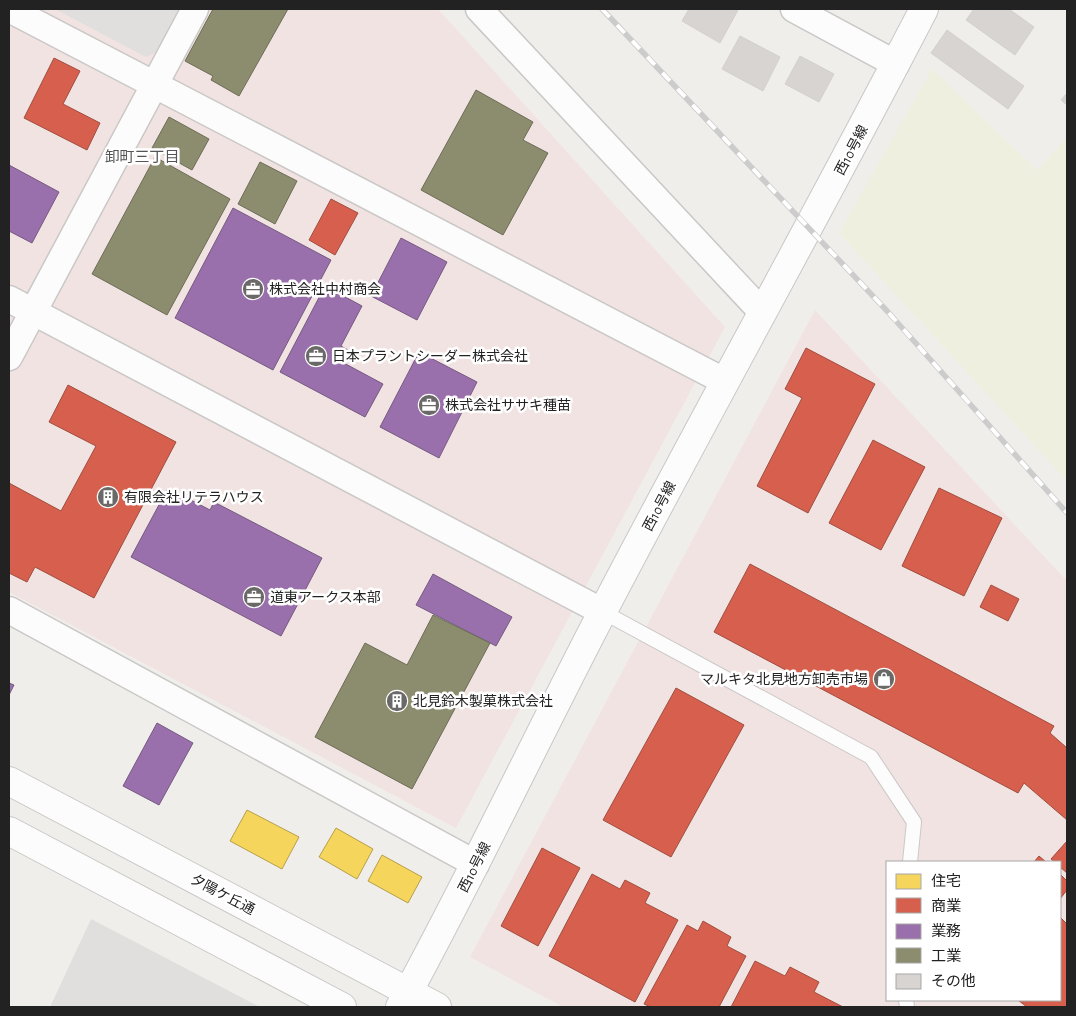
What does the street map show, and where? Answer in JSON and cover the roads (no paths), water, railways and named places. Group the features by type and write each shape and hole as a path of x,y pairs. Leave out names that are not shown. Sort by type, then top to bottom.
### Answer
{"street":[{"path":"9,9 724,381"},
{"path":"9,357 195,9"},
{"path":"479,9 762,312"},
{"path":"794,9 896,64"},
{"name":"西10号線","path":"404,1000 476,864 603,612 724,381 810,228 924,9"},
{"path":"9,299 603,612"},
{"path":"9,610 476,864"},
{"name":"夕陽ケ丘通","path":"9,781 404,1000 437,1007"},
{"path":"9,831 342,1007"}],"lane":[{"path":"603,612 871,757 914,822 910,861"}],"railway":[{"path":"602,9 888,312 1067,513"}],"place":[{"name":"株式会社中村商会","path":"253,289"},
{"name":"日本プラントシーダー株式会社","path":"316,356"},
{"name":"株式会社ササキ種苗","path":"429,405"},
{"name":"有限会社リテラハウス","path":"108,497"},
{"name":"道東アークス本部","path":"254,597"},
{"name":"マルキタ北見地方卸売市場","path":"884,679"},
{"name":"北見鈴木製菓株式会社","path":"397,701"}],"district":[{"name":"卸町三丁目","path":"142,157"}]}
